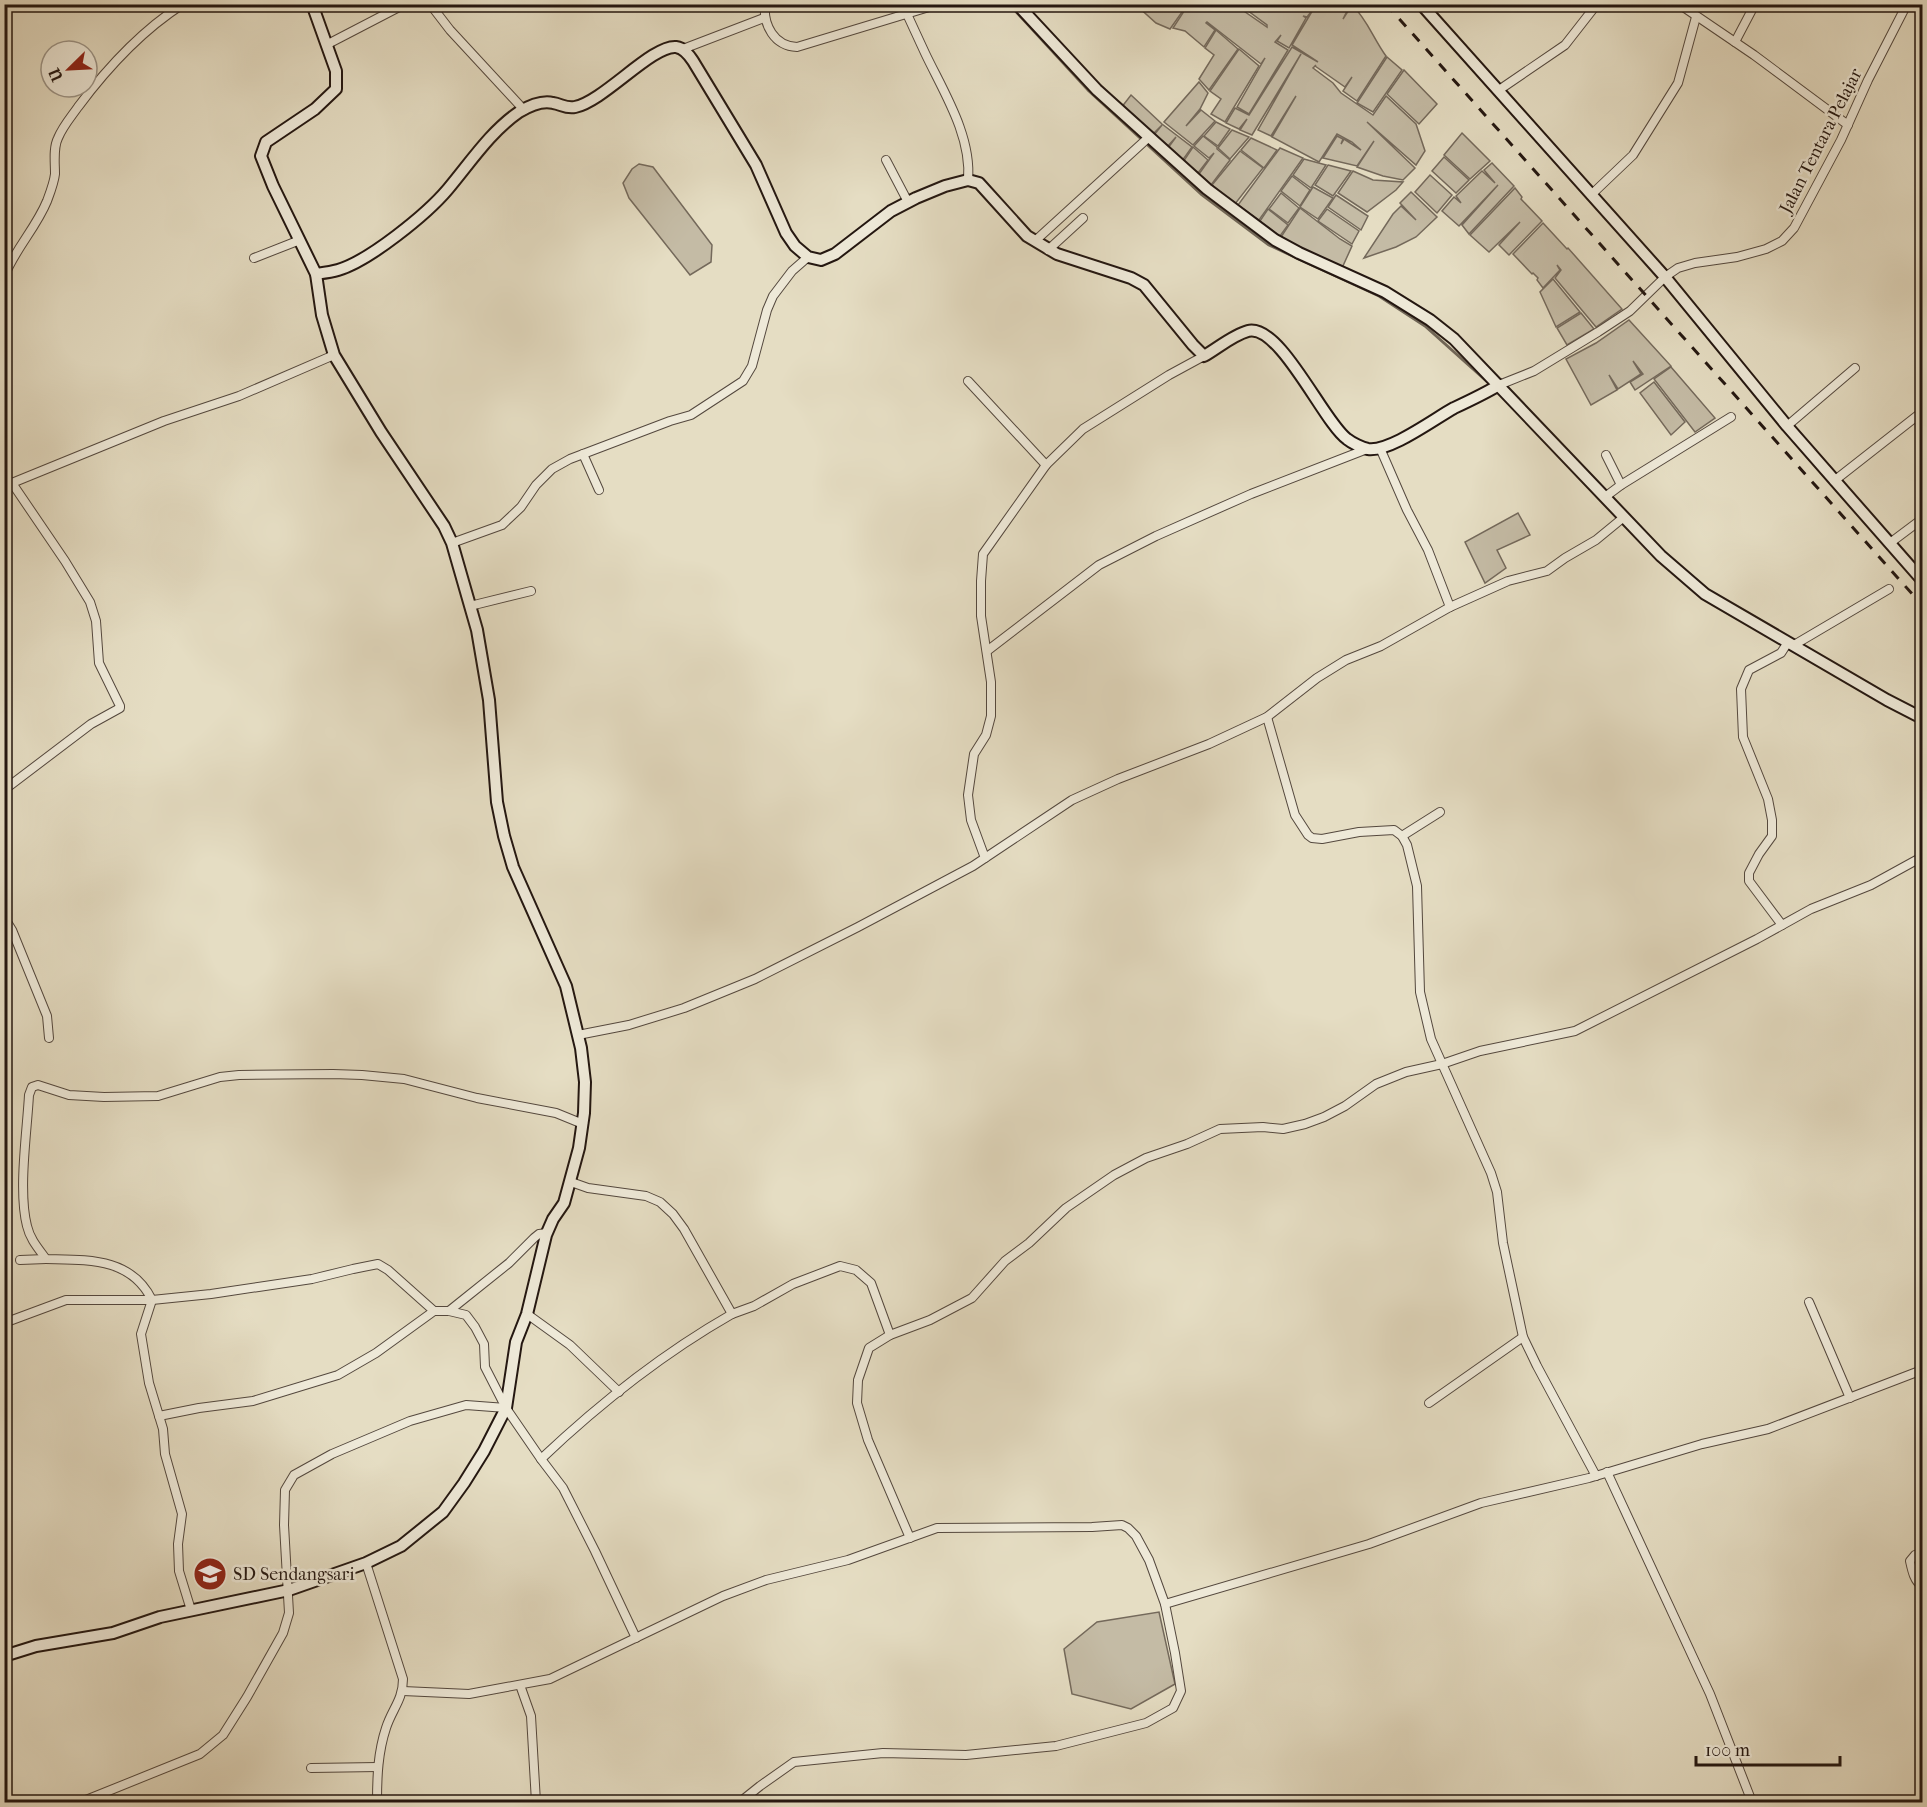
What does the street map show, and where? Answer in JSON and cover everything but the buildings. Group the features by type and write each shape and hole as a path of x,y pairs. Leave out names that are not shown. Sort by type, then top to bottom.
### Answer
{"street":[{"path":"4,1656 36,1646 113,1633 160,1617 289,1590 366,1563 401,1546 443,1512 474,1467 506,1408 516,1342 527,1314 547,1233 564,1203 579,1148 583,1124 585,1082 581,1048 566,986 513,867 504,836 497,802 489,700 477,630 452,543 444,526 381,432 334,355 322,315 316,274 261,156 267,142 315,109 336,89 336,71 312,4"},
{"path":"326,45 405,4"},
{"path":"430,4 450,30 524,110"},
{"path":"765,4 764,18 769,30 790,47 939,4"},
{"path":"1017,4 1146,140 1207,189 1275,240 1385,292 1430,320 1454,339 1605,497 1621,520 1706,594 1788,645 1923,718"},
{"path":"1421,4 1665,277 1787,426 1923,580"},
{"path":"1498,90 1565,45 1597,4"},
{"path":"1679,4 1848,124"},
{"path":"1734,42 1755,4"},
{"name":"Jalan Tentara Pelajar","path":"1498,386 1534,370 1598,332 1630,311 1665,277 1678,268 1737,257 1766,249 1782,241 1794,228 1906,4"},
{"path":"4,276 10,261 30,233 47,201 54,177 57,140 63,128 97,82 147,29 177,6"},
{"path":"908,14 957,123 965,146 969,168 968,180"},
{"path":"1592,195 1633,155 1678,83 1696,17"},
{"path":"316,274 340,270 352,264 376,250 419,218 502,127 524,110 538,102 575,107 603,92 666,48 683,49 764,18"},
{"path":"683,49 693,61 756,165 786,233 795,246 808,257 821,260 835,254 891,211 945,186 968,180 979,183 1027,236 1048,250 1131,278 1144,285 1204,356"},
{"path":"1035,241 1146,140"},
{"path":"886,160 908,202"},
{"path":"1048,250 1083,218"},
{"path":"254,258 300,240"},
{"path":"452,543 502,525 521,507 536,484 552,469 584,454 691,415 743,381 752,366 773,296 792,271 808,257"},
{"path":"985,858 971,820 968,795 974,754 986,735 991,716 991,682 981,616 983,554 1046,465 1083,429 1178,369 1248,331 1257,331 1270,339 1292,364 1346,439 1367,449"},
{"path":"4,789 91,724 120,708 99,663 96,621 90,602 65,561 8,485 164,421 239,396 334,355"},
{"path":"1787,426 1855,368"},
{"path":"968,381 1046,465"},
{"path":"987,651 1100,565 1251,494 1367,449 1380,448 1498,386"},
{"path":"1834,481 1923,412"},
{"path":"1605,497 1731,417"},
{"path":"1380,448 1407,510 1428,550 1450,607"},
{"path":"584,454 599,490"},
{"path":"1606,455 1622,485"},
{"path":"1890,543 1923,519"},
{"path":"578,1035 628,1025 684,1008 755,979 858,927 985,858 1072,800 1118,779 1209,744 1267,717 1317,678 1346,660 1382,646 1450,607 1508,582 1547,571 1564,558 1596,540 1621,520"},
{"path":"1782,925 1749,882 1749,873 1772,836 1772,820 1768,799 1743,737 1741,689 1749,670 1788,645 1889,589"},
{"path":"470,606 531,591"},
{"path":"1267,717 1295,815 1308,835 1312,838 1322,838 1359,832 1394,830 1407,844 1417,886 1420,992 1431,1039 1491,1173 1497,1192 1503,1243 1523,1337 1596,1476"},
{"path":"4,768 6,774 4,789"},
{"path":"1401,836 1440,812"},
{"path":"910,1538 868,1440 857,1403 858,1380 870,1348 890,1335 930,1320 972,1298 1005,1261 1029,1243 1066,1208 1114,1175 1146,1158 1220,1129 1263,1127 1283,1129 1305,1124 1335,1111 1376,1084 1406,1072 1442,1064 1480,1051 1575,1031 1811,909 1871,885 1923,857"},
{"path":"4,917 12,930 47,1016 49,1038"},
{"path":"46,1258 32,1240 26,1225 23,1187 29,1095 35,1085 69,1095 105,1098 159,1096 229,1076 362,1075 404,1079 477,1098 556,1113 583,1124"},
{"path":"570,1182 588,1188 646,1196 660,1202 684,1229 732,1314"},
{"path":"449,1311 509,1263 539,1234 547,1233"},
{"path":"20,1260 46,1258 104,1262 137,1279 146,1288 152,1300 141,1334 149,1383 163,1429 165,1454 182,1514 178,1544 179,1571 191,1610"},
{"path":"4,1323 66,1300 152,1300 264,1287 378,1264 388,1270 434,1311"},
{"path":"540,1459 619,1392 697,1334 793,1284 840,1266 856,1270 871,1283 890,1335"},
{"path":"1809,1302 1850,1398"},
{"path":"159,1416 253,1401 338,1375 376,1353 434,1311 449,1311 466,1315 484,1344 485,1367 506,1408 540,1459 563,1488 577,1512 636,1638"},
{"path":"527,1314 570,1345 619,1392"},
{"path":"1429,1403 1523,1337"},
{"path":"1165,1604 1369,1544 1481,1503 1596,1476 1702,1444 1768,1430 1923,1370"},
{"path":"81,1802 200,1754 223,1736 282,1633 289,1613 284,1525 285,1490 294,1475 332,1454 410,1421 466,1405 506,1408"},
{"path":"1607,1472 1710,1694 1752,1803"},
{"path":"403,1691 469,1694 550,1679 723,1596 766,1580 848,1560 937,1528 1122,1525 1136,1536 1149,1560 1165,1604 1181,1691 1173,1708 1146,1723 1056,1746 966,1755 883,1753 794,1762 740,1803"},
{"path":"1923,1552 1915,1555 1910,1561 1913,1574 1923,1586"},
{"path":"366,1563 403,1679 403,1691 386,1727 378,1767 377,1803"},
{"path":"520,1685 531,1716 536,1803"},
{"path":"311,1768 378,1767"}],"shaded area":[{"path":"1136,5 1187,5 1170,29 1156,23"},
{"path":"1188,5 1216,7 1213,5 1235,5 1267,27 1240,5 1350,5 1343,19 1352,5 1362,16 1386,56 1357,101 1343,91 1352,77 1345,87 1315,66 1313,68 1333,83 1341,93 1373,115 1386,96 1416,124 1425,151 1416,165 1367,122 1415,168 1403,180 1357,167 1374,141 1357,166 1323,158 1337,136 1343,139 1341,144 1344,139 1361,150 1337,134 1319,162 1272,137 1296,96 1271,136 1258,130 1301,54 1252,135 1240,130 1247,119 1239,129 1226,123 1235,108 1249,115 1292,47 1318,62 1292,45 1314,8 1307,17 1303,16 1306,18 1289,48 1277,41 1281,35 1275,42 1288,50 1249,114 1237,107 1265,58 1261,64 1207,22 1215,30 1204,47 1185,31 1173,28"},
{"path":"1216,30 1238,49 1209,90 1199,79 1214,55 1205,48"},
{"path":"1239,49 1259,66 1225,122 1211,114 1221,99 1210,91"},
{"path":"1387,57 1402,70 1373,112 1357,103"},
{"path":"1404,70 1437,104 1419,124 1387,94"},
{"path":"1199,82 1208,93 1200,109 1186,126 1201,110 1215,121 1193,145 1164,122"},
{"path":"1131,95 1162,124 1192,147 1182,161 1168,148 1176,137 1167,147 1154,135 1162,125 1152,135 1121,108"},
{"path":"1216,122 1230,129 1218,146 1204,136"},
{"path":"1232,130 1249,137 1230,159 1218,148"},
{"path":"1462,133 1490,161 1470,179 1444,155"},
{"path":"1203,136 1230,160 1211,185 1199,174 1214,153 1209,158 1194,146"},
{"path":"1251,138 1277,150 1264,168 1241,150"},
{"path":"1193,147 1208,160 1198,173 1183,162"},
{"path":"1280,148 1303,158 1259,220 1238,205"},
{"path":"1240,151 1263,168 1235,204 1212,185"},
{"path":"1444,157 1469,180 1456,193 1432,171"},
{"path":"1304,159 1326,165 1311,188 1293,175"},
{"path":"1492,163 1514,186 1469,234 1462,225 1498,185 1459,226 1442,211 1454,197 1461,203 1456,196 1482,171 1495,183 1484,170"},
{"path":"639,164 653,167 712,245 711,262 690,275 629,198 623,183 632,169"},
{"path":"1328,165 1351,171 1333,196 1315,185"},
{"path":"1353,171 1373,180 1403,182 1367,212 1338,193"},
{"path":"1430,175 1452,195 1437,213 1415,192"},
{"path":"1292,176 1310,190 1300,206 1281,191"},
{"path":"1313,187 1333,198 1318,219 1300,207"},
{"path":"1515,188 1522,197 1521,199 1542,221 1509,255 1499,245 1520,222 1489,252 1470,235"},
{"path":"1411,192 1437,217 1416,237 1364,258 1393,214 1401,206 1416,220 1400,203"},
{"path":"1281,193 1299,208 1288,223 1269,209"},
{"path":"1336,195 1368,216 1361,230 1328,207"},
{"path":"1300,208 1352,246 1342,268 1281,237"},
{"path":"1268,209 1288,225 1280,236 1260,221"},
{"path":"1327,209 1359,231 1352,244 1318,221"},
{"path":"1543,223 1622,309 1596,327 1555,278 1561,270 1557,265 1560,270 1543,288 1538,278 1513,254"},
{"path":"1553,279 1580,312 1556,327 1540,292"},
{"path":"1581,313 1594,329 1567,345 1557,328"},
{"path":"1629,320 1671,366 1635,390 1630,382 1643,374 1633,361 1641,374 1618,389 1609,375 1617,390 1591,405 1566,359 1596,343"},
{"path":"1671,367 1715,418 1695,432 1654,379"},
{"path":"1654,382 1685,422 1671,435 1640,393"},
{"path":"1518,513 1530,535 1497,550 1506,568 1485,583 1465,542"},
{"path":"1159,1612 1175,1684 1131,1709 1072,1694 1064,1649 1097,1622"}],"waterway":[{"path":"1009,4 1089,91 1201,194 1269,245 1379,296 1425,326 1492,386"}],"railway":[{"path":"1386,4 1922,605"}],"place":[{"name":"SD Sendangsari","path":"210,1574"}]}
